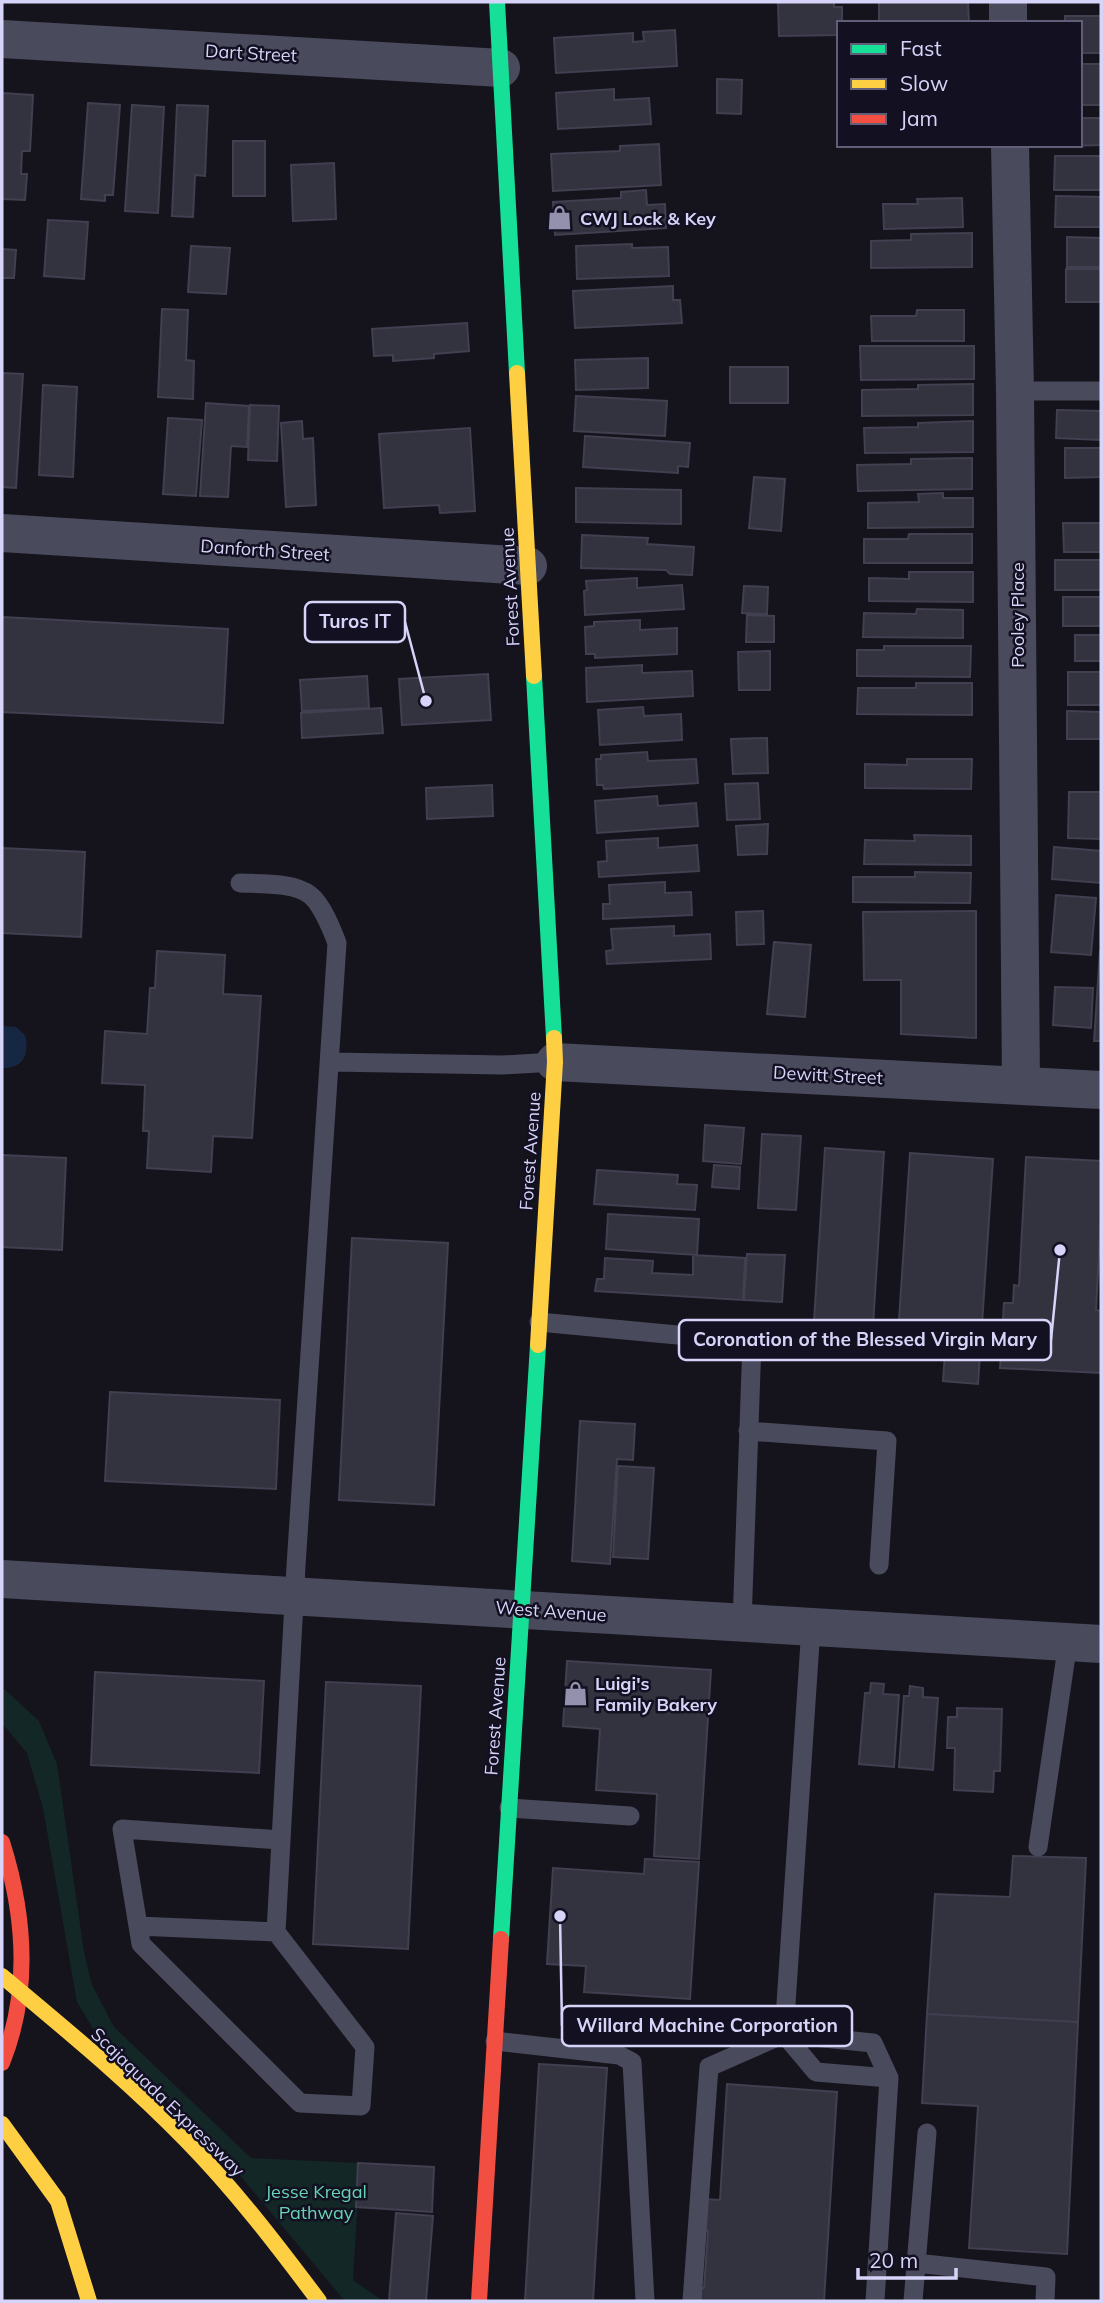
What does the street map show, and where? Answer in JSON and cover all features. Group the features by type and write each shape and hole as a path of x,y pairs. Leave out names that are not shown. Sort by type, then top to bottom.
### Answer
{"main road":[{"name":"Forest Avenue","path":"479,2301 555,1062 498,2"},
{"path":"2,1842 12,1873 22,1945 20,2005 14,2038 2,2063"},
{"name":"Scajaquada Expressway","path":"2,1976 132,2088 212,2167 319,2301"},
{"path":"2,2124 58,2201 89,2301"},
{"path":"81,2278 82,2301"}],"street":[{"path":"1008,2 1008,21"},
{"name":"Dart Street","path":"2,39 501,68"},
{"name":"Pooley Place","path":"1010,147 1015,391 1021,1085"},
{"name":"Danforth Street","path":"2,533 528,566"},
{"name":"Dewitt Street","path":"555,1062 1101,1090"},
{"name":"West Avenue","path":"2,1578 1084,1643"}],"lane":[{"path":"1015,391 1101,391"},
{"path":"240,883 285,885 310,895 331,925 337,943 276,1932 365,2047 361,2106 300,2103 141,1944 122,1829 281,1840"},
{"path":"331,1062 503,1065 555,1062"},
{"path":"539,1322 752,1342 742,1623"},
{"path":"748,1431 887,1441 879,1565"},
{"path":"811,1627 784,2034 816,2072 889,2078"},
{"path":"1038,1847 1084,1643"},
{"path":"509,1808 630,1816"},
{"path":"138,1926 276,1932"},
{"path":"692,2301 709,2067 784,2034 873,2043 889,2078 875,2301"},
{"path":"495,2040 619,2055 632,2062 645,2301"},
{"path":"913,2301 927,2133"},
{"path":"916,2263 1046,2277 1045,2301"}],"green space":[{"name":"Jesse Kregal Pathway","path":"2,1687 39,1721 57,1764 84,1952 92,1985 114,2027 251,2158 360,2163 353,2280 383,2301 345,2301 232,2166 92,2027 77,2002 43,1808 27,1753 2,1723"}],"water":[{"path":"2,1026 16,1027 25,1035 23,1059 9,1068 2,1068"}],"building":[{"path":"778,2 834,2 834,7 842,7 842,21 837,21 837,35 779,36"},
{"path":"879,2 968,2 969,21 879,21"},
{"path":"1065,16 1101,16 1101,53 1082,53 1082,21 1065,21"},
{"path":"675,30 677,66 556,73 554,38 633,33 633,42 644,41 643,32"},
{"path":"1082,64 1101,64 1101,105 1082,105"},
{"path":"717,79 742,80 741,114 717,113"},
{"path":"614,89 614,100 649,98 651,124 558,129 556,93"},
{"path":"2,93 33,95 30,151 22,151 21,174 27,174 25,200 2,199"},
{"path":"88,103 120,105 113,195 105,195 105,201 81,199"},
{"path":"132,105 164,107 158,213 125,211"},
{"path":"177,105 208,106 205,176 195,175 193,217 172,216"},
{"path":"1082,118 1101,118 1101,145 1082,146"},
{"path":"233,141 265,141 265,196 233,196"},
{"path":"659,144 661,185 553,191 551,154 620,151 620,146"},
{"path":"1055,156 1101,156 1101,190 1054,190"},
{"path":"334,163 336,219 293,221 291,165"},
{"path":"646,190 647,205 665,204 666,228 555,235 553,202 621,198 621,192"},
{"path":"1056,196 1101,197 1101,227 1055,227"},
{"path":"962,198 963,227 884,229 883,204 918,204 917,199"},
{"path":"48,220 88,222 84,279 44,276"},
{"path":"972,233 972,267 871,268 871,241 911,240 911,234"},
{"path":"1067,237 1101,238 1101,267 1067,267"},
{"path":"632,244 632,248 668,247 669,276 577,279 576,246"},
{"path":"191,246 230,248 226,294 188,292"},
{"path":"2,249 16,250 14,278 2,278"},
{"path":"1066,269 1101,269 1101,302 1066,302"},
{"path":"673,286 673,300 680,300 682,323 575,328 573,291"},
{"path":"162,309 188,310 186,360 194,361 193,399 158,397"},
{"path":"917,310 964,310 964,341 872,341 871,316 916,316"},
{"path":"467,323 469,351 434,354 434,358 393,361 393,355 374,356 372,329"},
{"path":"860,346 974,346 974,379 861,380"},
{"path":"648,358 648,388 576,390 575,360"},
{"path":"730,367 788,367 788,403 730,403"},
{"path":"2,373 23,374 16,488 2,487"},
{"path":"973,384 973,415 862,416 862,390"},
{"path":"43,385 77,387 73,477 39,475"},
{"path":"576,396 667,401 665,436 574,431"},
{"path":"206,403 249,406 247,447 231,446 228,497 200,496"},
{"path":"250,405 279,406 277,461 248,460"},
{"path":"1057,410 1101,411 1101,440 1056,438"},
{"path":"168,418 202,420 196,496 163,494"},
{"path":"302,421 303,439 313,438 316,505 286,507 281,423"},
{"path":"973,421 973,452 865,453 864,428 918,427 918,423"},
{"path":"470,428 475,511 440,513 439,505 384,508 379,434"},
{"path":"585,436 690,443 688,467 678,466 678,473 583,467"},
{"path":"1065,448 1101,448 1101,477 1065,478"},
{"path":"972,458 972,489 858,491 857,465 911,464 911,459"},
{"path":"754,477 785,479 781,531 749,528"},
{"path":"576,488 681,490 681,524 576,522"},
{"path":"943,493 943,498 973,498 973,527 868,528 868,503 919,502 918,494"},
{"path":"1063,523 1101,523 1101,552 1064,552"},
{"path":"909,534 972,534 972,563 864,563 864,539 908,539"},
{"path":"582,535 648,538 647,544 694,547 692,575 670,574 666,570 581,568"},
{"path":"1055,560 1101,560 1101,590 1055,590"},
{"path":"909,572 973,572 973,602 869,601 869,578 909,579"},
{"path":"637,578 637,588 682,585 684,609 585,615 586,581"},
{"path":"744,586 768,587 767,614 742,613"},
{"path":"1063,597 1101,597 1101,626 1063,626"},
{"path":"917,609 963,610 963,638 863,637 864,613 916,614"},
{"path":"747,615 774,616 774,642 746,642"},
{"path":"2,617 228,629 223,723 2,712"},
{"path":"640,620 640,630 677,628 677,654 595,658 595,654 586,654 585,627 594,626 594,622"},
{"path":"1075,635 1101,635 1101,661 1075,661"},
{"path":"884,646 971,646 970,677 857,676 857,650 884,650"},
{"path":"770,651 770,690 739,690 738,652"},
{"path":"642,665 642,673 692,671 693,696 587,702 586,668"},
{"path":"1068,672 1101,672 1101,705 1068,705"},
{"path":"488,674 491,720 402,725 399,679"},
{"path":"367,676 369,708 302,711 300,680"},
{"path":"916,683 972,683 972,715 857,714 858,688 916,688"},
{"path":"643,707 644,716 681,714 682,740 600,745 598,710"},
{"path":"381,708 383,733 302,738 301,713"},
{"path":"1067,711 1101,712 1101,739 1067,739"},
{"path":"767,738 768,773 733,774 731,739"},
{"path":"647,752 648,761 696,759 698,783 604,789 603,785 597,785 596,759 601,759 601,755"},
{"path":"907,759 972,759 971,789 865,788 865,764 907,765"},
{"path":"758,783 760,819 727,820 725,784"},
{"path":"492,785 493,816 427,819 426,788"},
{"path":"1069,792 1101,792 1101,839 1068,838"},
{"path":"657,796 658,806 696,803 698,826 597,833 595,801"},
{"path":"768,824 767,854 738,855 736,826"},
{"path":"914,835 971,836 971,865 864,864 865,840 915,841"},
{"path":"658,838 658,848 697,845 699,871 599,877 598,862 607,861 606,841"},
{"path":"1054,847 1101,851 1101,883 1052,879"},
{"path":"2,848 85,852 81,937 2,933"},
{"path":"915,872 971,873 970,903 853,902 853,877 915,877"},
{"path":"665,882 665,893 691,892 692,915 603,919 603,904 610,904 609,885"},
{"path":"1056,895 1096,898 1091,955 1051,952"},
{"path":"763,911 764,944 737,945 736,912"},
{"path":"976,911 976,1038 901,1034 901,980 864,980 863,912"},
{"path":"674,926 674,936 710,934 711,959 607,964 606,951 613,950 611,929"},
{"path":"774,942 811,945 805,1017 767,1014"},
{"path":"157,951 225,955 223,994 261,996 252,1138 213,1136 211,1172 147,1168 149,1131 143,1131 145,1085 102,1083 105,1031 147,1034 150,988 155,988"},
{"path":"1100,951 1101,1041 1094,1041"},
{"path":"1055,987 1093,988 1091,1028 1053,1025"},
{"path":"705,1125 744,1128 741,1164 703,1161"},
{"path":"762,1134 801,1136 796,1210 758,1208"},
{"path":"825,1148 884,1152 873,1325 814,1321"},
{"path":"910,1153 993,1159 978,1384 943,1381 946,1339 898,1335"},
{"path":"2,1155 66,1158 62,1250 2,1247"},
{"path":"1026,1157 1101,1161 1096,1310 1101,1311 1101,1373 1000,1368 1004,1303 1013,1303 1014,1285 1019,1286"},
{"path":"714,1165 740,1167 739,1189 712,1187"},
{"path":"597,1170 678,1175 677,1184 697,1185 695,1210 594,1204"},
{"path":"608,1214 699,1219 697,1255 606,1249"},
{"path":"352,1238 448,1243 434,1505 339,1500"},
{"path":"747,1254 785,1255 782,1302 744,1300"},
{"path":"693,1255 745,1258 743,1300 595,1291 597,1279 604,1279 605,1258 653,1261 652,1273 693,1275"},
{"path":"110,1392 280,1400 276,1489 105,1481"},
{"path":"580,1421 635,1424 633,1460 617,1459 610,1564 572,1561"},
{"path":"618,1466 654,1468 648,1559 613,1557"},
{"path":"567,1661 711,1670 699,1859 654,1856 657,1794 596,1790 600,1729 563,1726"},
{"path":"95,1672 264,1681 259,1773 91,1765"},
{"path":"326,1682 421,1686 408,1949 313,1944"},
{"path":"871,1683 884,1684 883,1694 899,1695 894,1767 859,1764 865,1693 870,1693"},
{"path":"910,1686 923,1688 923,1697 938,1698 933,1770 899,1767 904,1696 909,1696"},
{"path":"957,1708 1002,1709 1000,1771 994,1771 993,1792 954,1790 955,1748 947,1748 948,1717 957,1717"},
{"path":"1013,1856 1086,1858 1078,2022 927,2014 935,1894 1010,1897"},
{"path":"645,1859 699,1862 690,1999 584,1992 586,1966 547,1964 553,1868 644,1874"},
{"path":"927,2014 1078,2022 1067,2254 969,2248 978,2106 922,2103"},
{"path":"539,2064 607,2068 593,2301 525,2301"},
{"path":"727,2084 837,2092 824,2301 699,2301 700,2288 704,2288 708,2231 703,2231 704,2199 720,2200"},
{"path":"358,2163 434,2167 432,2212 356,2207"},
{"path":"396,2213 433,2216 426,2301 389,2301"}],"traffic: fast":[{"path":"497,2 517,373"},
{"path":"534,676 554,1038"},
{"path":"501,1939 538,1345"}],"traffic: slow":[{"path":"517,373 534,676"},
{"path":"538,1345 555,1062 554,1038"},
{"path":"2,1976 119,2076 186,2140 239,2198 319,2301"},
{"path":"2,2124 58,2201 89,2301"}],"traffic: jam":[{"path":"2,1842 16,1897 22,1953 17,2008 2,2063"},
{"path":"479,2301 501,1939"}],"place":[{"name":"CWJ Lock & Key","path":"560,218"},
{"name":"Turos IT","path":"426,701"},
{"name":"Coronation of the Blessed Virgin Mary","path":"1060,1250"},
{"name":"Luigi's Family Bakery","path":"575,1693"},
{"name":"Willard Machine Corporation","path":"560,1916"}]}
